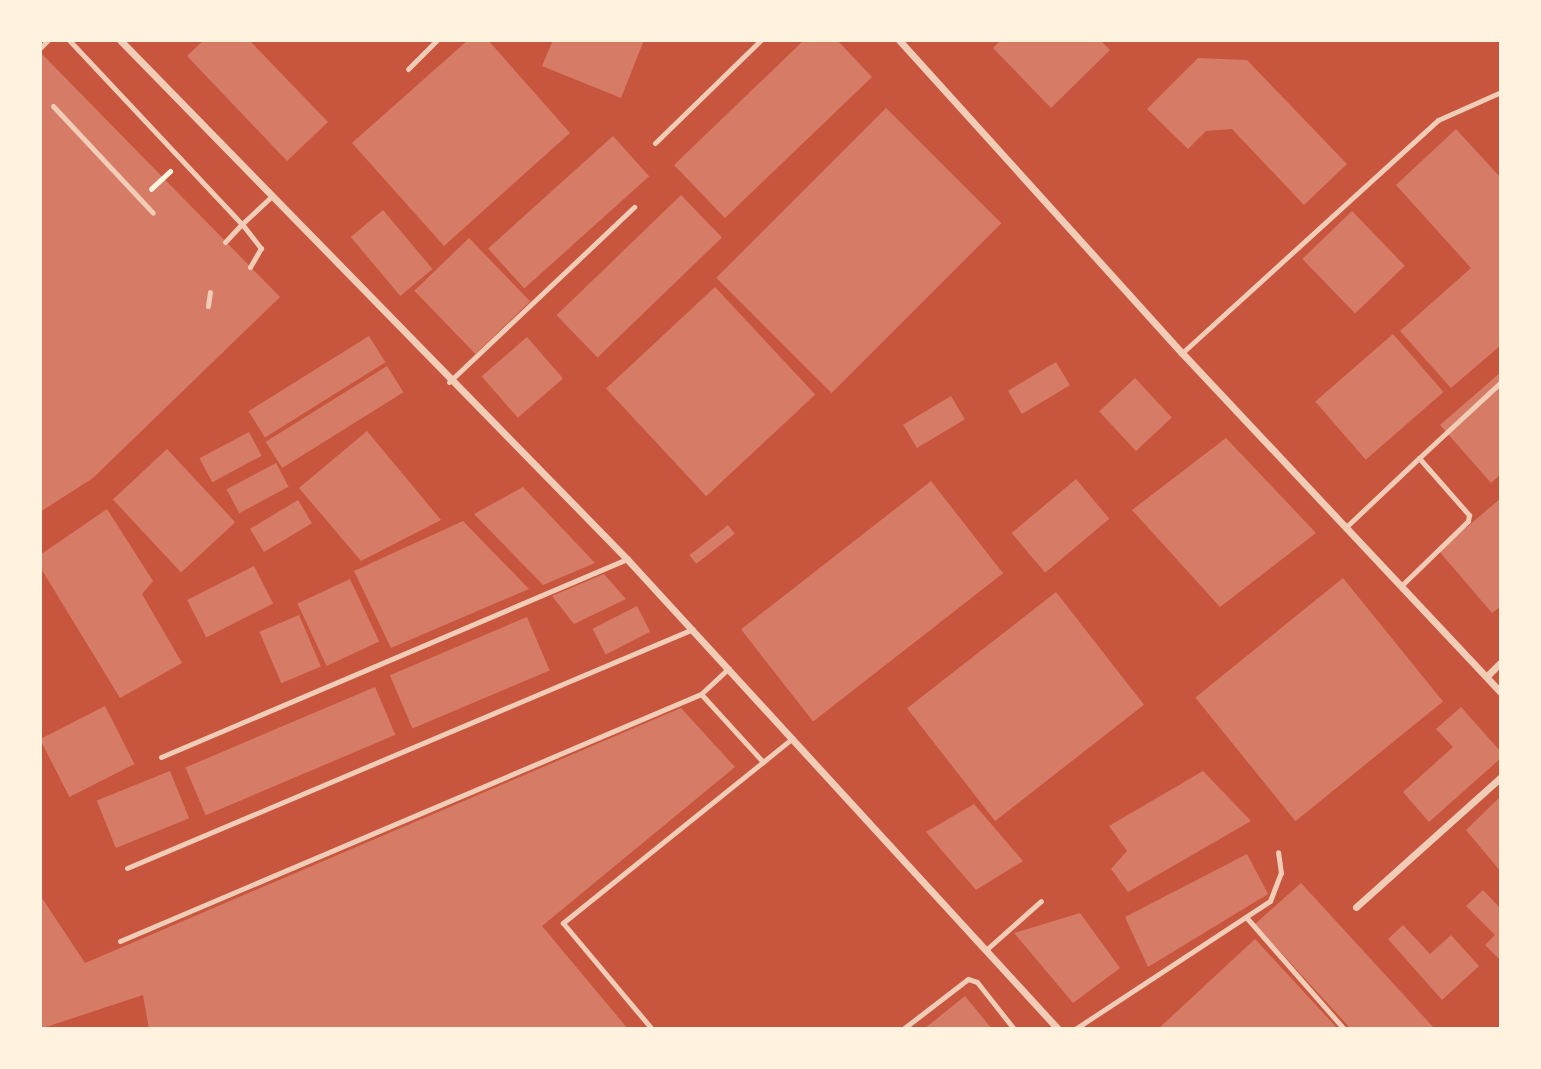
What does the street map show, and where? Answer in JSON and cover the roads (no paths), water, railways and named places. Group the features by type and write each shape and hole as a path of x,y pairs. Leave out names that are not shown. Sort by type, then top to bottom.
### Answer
{"street":[{"path":"120,40 449,382 627,559 1058,1029"},
{"path":"900,40 1182,353 1501,692"},
{"path":"1487,676 1501,662"},
{"path":"1356,907 1501,777"}],"lane":[{"path":"40,48 48,40"},
{"path":"69,40 261,248 250,267"},
{"path":"408,69 437,40"},
{"path":"655,143 761,40"},
{"path":"1182,353 1438,120 1501,92"},
{"path":"53,106 153,213"},
{"path":"225,242 272,196"},
{"path":"449,382 634,206"},
{"path":"208,306 210,292"},
{"path":"1345,528 1501,382"},
{"path":"1401,586 1468,521 1469,515 1419,458"},
{"path":"161,757 627,559"},
{"path":"127,868 693,629"},
{"path":"120,941 701,694 729,668"},
{"path":"701,694 762,762"},
{"path":"652,1029 563,923 793,738"},
{"path":"1075,1029 1096,1011 1270,901 1281,873 1278,852"},
{"path":"986,949 1041,901"},
{"path":"1246,917 1344,1029"},
{"path":"903,1029 968,979 977,982 1014,1029"}]}
